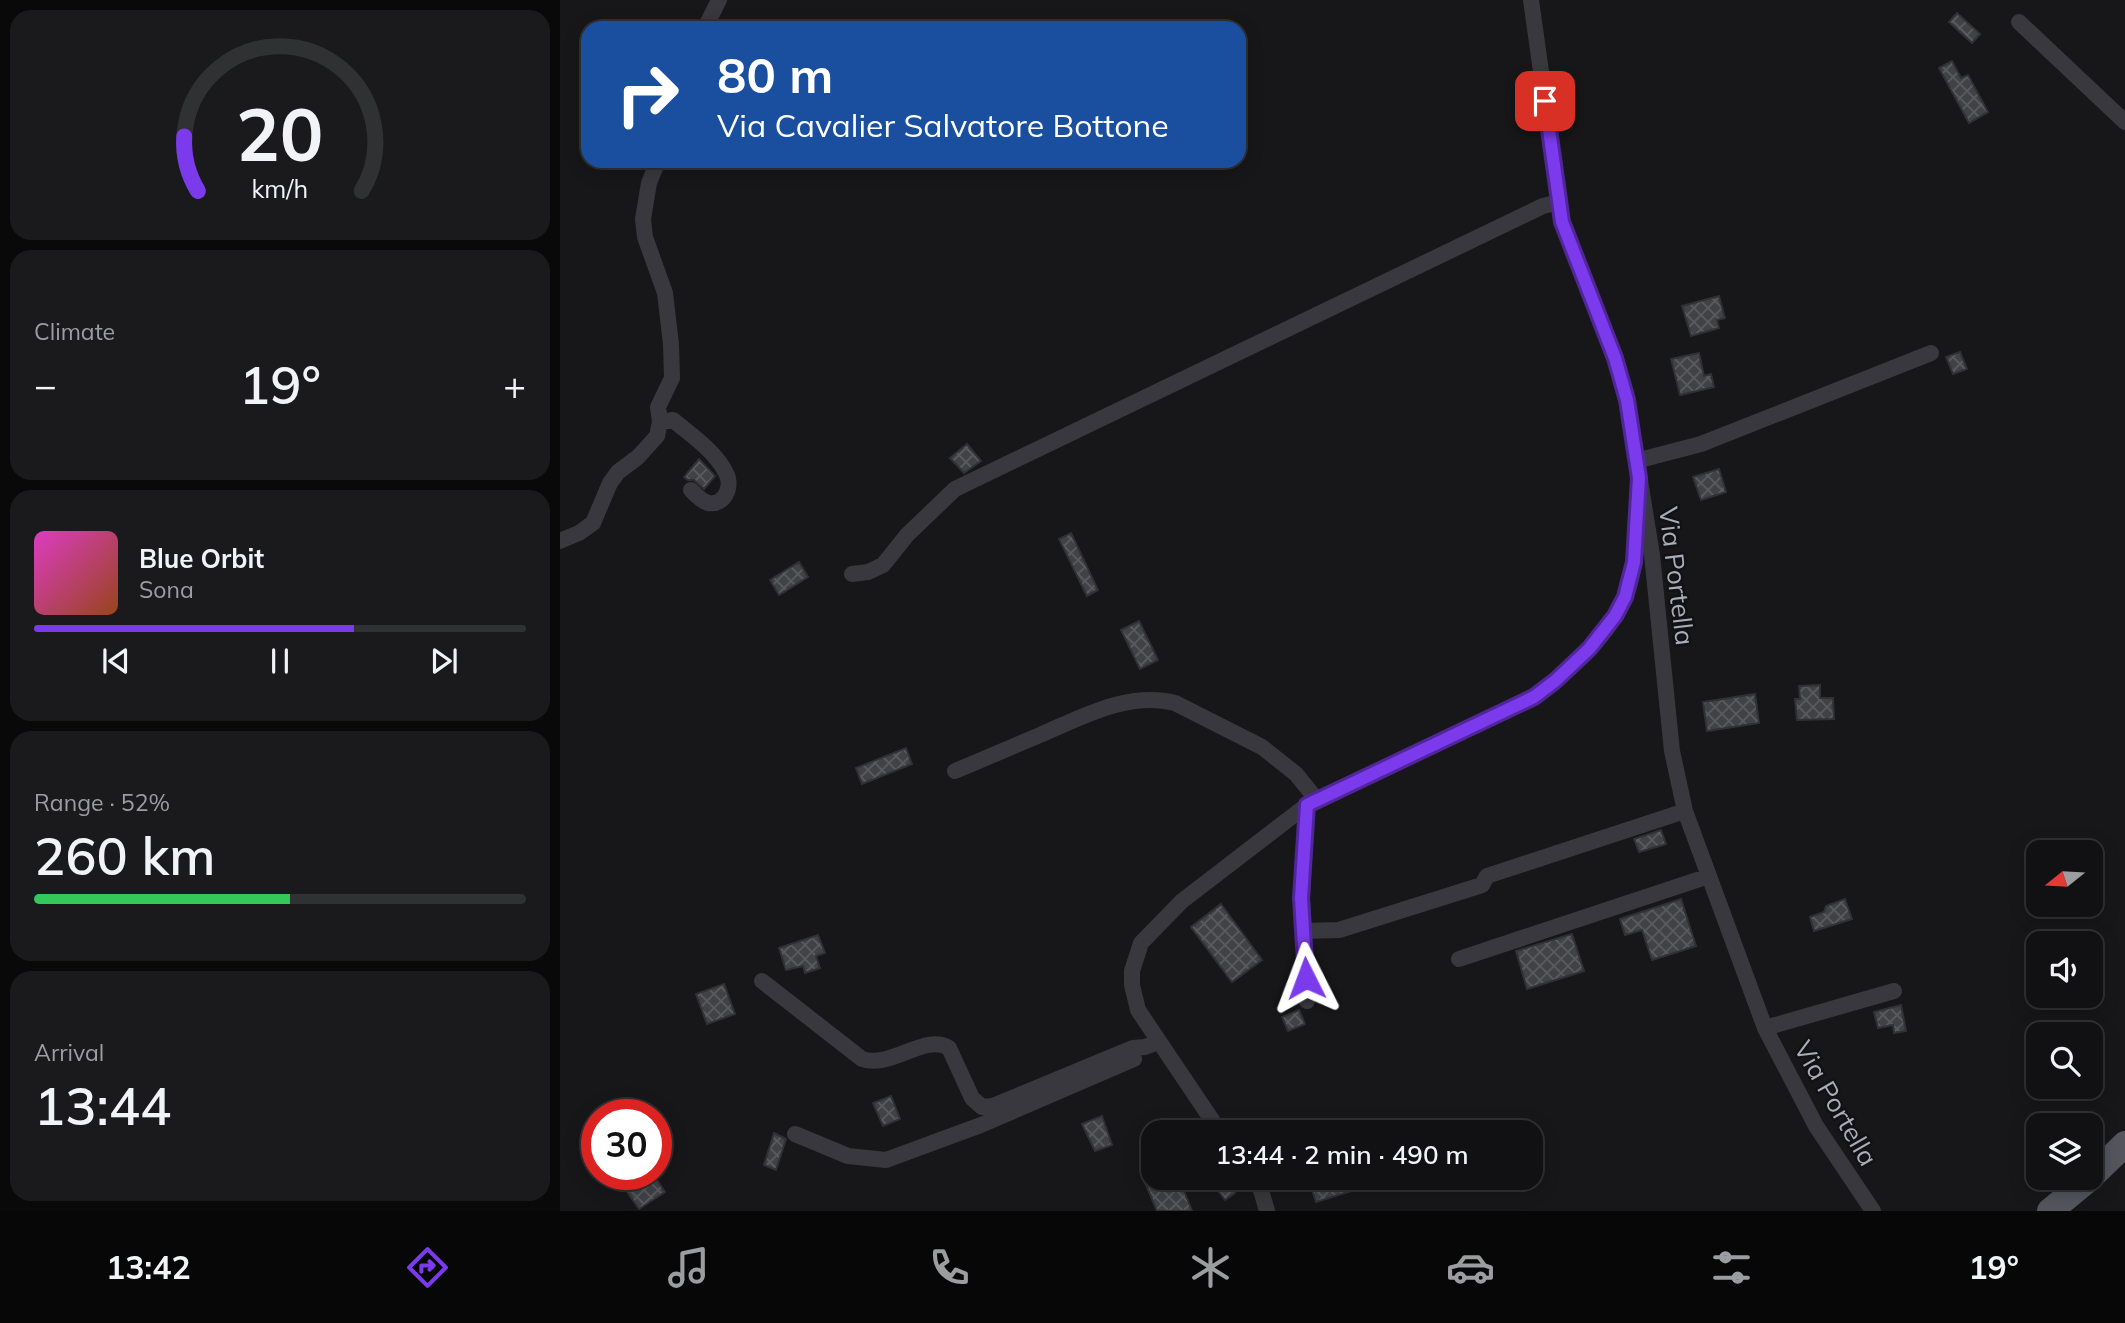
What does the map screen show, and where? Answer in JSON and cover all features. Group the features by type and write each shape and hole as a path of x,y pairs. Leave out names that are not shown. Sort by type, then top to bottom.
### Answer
{"main road":[{"path":"2103,1165 2125,1143"},
{"path":"2050,1211 2075,1190"}],"street":[{"path":"708,21 719,0"},
{"name":"Via Portella","path":"1531,0 1562,222 1615,358 1627,400 1652,555 1672,751 1685,811 1765,1028 1816,1126 1873,1211"},
{"path":"2019,22 2125,121"},
{"path":"560,541 593,523 610,483 618,472 657,436 660,422 658,407 672,378 665,293 645,237 643,219 649,183 655,168"},
{"path":"852,574 868,572 883,565 907,535 955,489 1543,206 1559,202"},
{"path":"1636,461 1701,444 1931,353"},
{"path":"660,422 673,419 704,445 730,481 728,492 722,500 715,503 707,503 691,490"},
{"path":"1211,1120 1152,1045 1138,1010 1134,998 1132,971 1141,943 1182,901 1312,802 1534,697 1555,681 1589,649 1615,616 1625,597 1634,562 1639,478"},
{"path":"1625,597 1656,600"},
{"path":"955,771 1100,710 1133,701 1161,700 1175,703 1262,747 1296,774 1312,802 1301,898 1307,1001"},
{"path":"1303,931 1339,930 1482,885 1487,876 1685,811"},
{"path":"1459,959 1709,876"},
{"path":"762,981 862,1059 880,1061 933,1044 944,1045 948,1048 972,1098 982,1107 993,1106 1133,1048 1152,1045"},
{"path":"1765,1028 1894,991"},
{"path":"795,1133 861,1159 886,1160 899,1157 1137,1058 1152,1045"},
{"path":"1261,1190 1267,1211"}],"building":[{"path":"1957,13 1980,34 1972,43 1949,22"},
{"path":"1952,61 1961,78 1968,75 1988,112 1969,123 1939,68"},
{"path":"1719,296 1725,318 1717,320 1719,328 1691,336 1682,306"},
{"path":"1960,352 1967,369 1953,374 1946,357"},
{"path":"1699,353 1704,376 1711,374 1714,387 1680,395 1671,359"},
{"path":"967,444 981,461 964,473 950,458"},
{"path":"699,459 715,476 704,489 694,480 684,477"},
{"path":"1719,469 1726,492 1701,500 1693,477"},
{"path":"1071,533 1098,590 1087,596 1059,539"},
{"path":"799,562 808,577 779,595 770,580"},
{"path":"1139,621 1158,660 1140,669 1121,630"},
{"path":"1820,685 1820,698 1833,698 1834,719 1797,720 1795,699 1800,699 1799,686"},
{"path":"1755,694 1759,723 1707,731 1703,702"},
{"path":"906,748 912,764 862,784 856,768"},
{"path":"1661,830 1666,844 1639,852 1634,839"},
{"path":"1681,899 1696,946 1652,960 1642,930 1625,935 1620,919"},
{"path":"1845,899 1852,919 1814,931 1810,917 1824,912 1826,906"},
{"path":"1221,904 1262,960 1232,982 1191,927"},
{"path":"1572,934 1584,971 1527,989 1516,951"},
{"path":"818,935 825,953 816,956 820,968 805,973 803,966 786,970 779,948"},
{"path":"724,984 735,1014 707,1024 696,994"},
{"path":"1901,1005 1906,1031 1894,1033 1893,1025 1878,1028 1874,1012"},
{"path":"1299,1010 1305,1024 1288,1031 1282,1017"},
{"path":"891,1096 900,1119 883,1126 873,1103"},
{"path":"1102,1116 1112,1145 1095,1151 1082,1124"},
{"path":"774,1133 786,1139 776,1170 764,1165"},
{"path":"664,1190 665,1192 639,1209 627,1192"},
{"path":"1148,1190 1184,1190 1192,1211 1157,1211"},
{"path":"1218,1190 1233,1190 1235,1193 1225,1200"},
{"path":"1312,1190 1355,1190 1316,1202"}],"route":[{"path":"1306,978 1301,898 1307,805 1534,697 1555,681 1602,634 1625,597 1630,580 1634,562 1639,478 1627,400 1615,358 1562,222 1545,101"}]}
